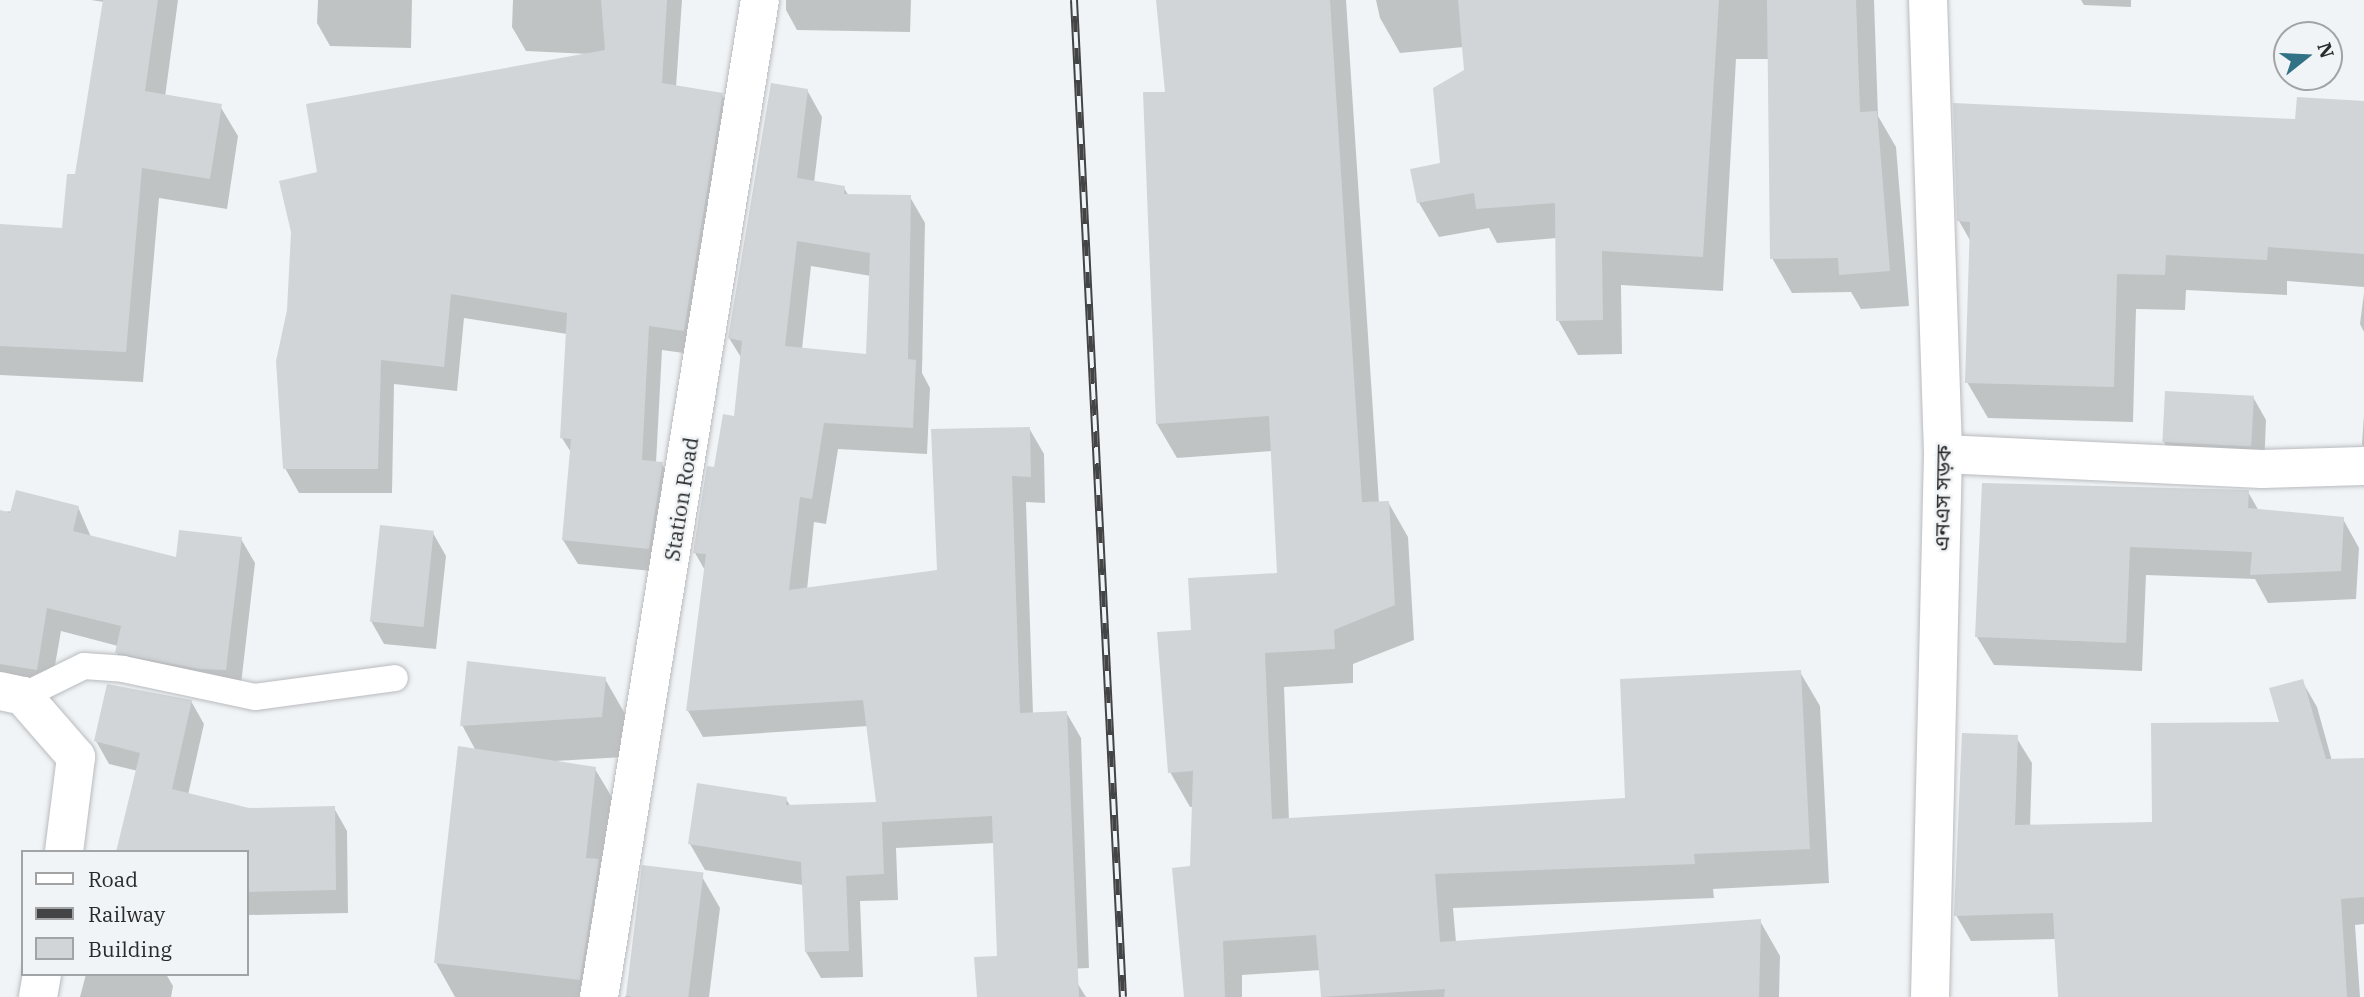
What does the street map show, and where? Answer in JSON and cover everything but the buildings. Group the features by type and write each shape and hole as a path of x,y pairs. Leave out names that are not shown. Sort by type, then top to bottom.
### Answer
{"street":[{"name":"Station Road","path":"599,997 760,0"},
{"name":"এনএস সড়ক","path":"1928,0 1943,454 1930,997"},
{"path":"1943,454 2262,469 2364,466"},
{"path":"12,693 76,757 64,850"},
{"path":"38,997 42,976"}],"lane":[{"path":"12,693 84,666 123,669 255,697 395,678"}],"railway":[{"path":"1074,0 1123,997"}]}
